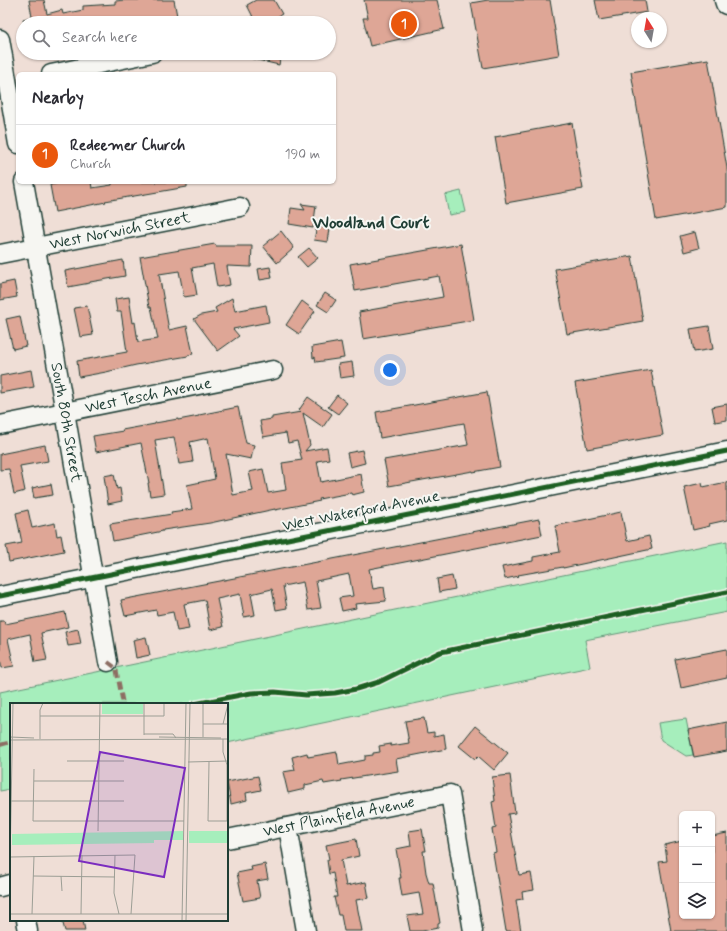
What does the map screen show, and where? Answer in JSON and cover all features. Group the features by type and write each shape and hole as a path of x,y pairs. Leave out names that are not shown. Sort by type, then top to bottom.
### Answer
{"street":[{"path":"0,39 16,132"},
{"path":"61,72 118,60"},
{"name":"South 80th Street","path":"24,184 66,412 108,662"},
{"name":"West Norwich Street","path":"0,254 240,207"},
{"name":"West Tesch Avenue","path":"0,425 273,370"},
{"name":"West Waterford Avenue","path":"0,596 528,492 727,451"},
{"name":"West Plainfield Avenue","path":"228,839 450,794 473,931"},
{"path":"288,827 306,931"},
{"path":"0,887 10,884"},
{"path":"26,921 28,931"}],"green space":[{"path":"461,191 466,212 449,215 445,195"},
{"path":"727,541 727,612 585,640 590,667 228,743 228,703 10,703 10,789 0,791 0,692"},
{"path":"686,719 693,755 686,756 661,740 658,723"}],"building":[{"path":"29,0 44,0 47,14 62,10 63,14 83,10 83,6 115,4 115,1 174,0 177,16 32,16"},
{"path":"256,0 274,0 282,14 278,16 252,16 247,5"},
{"path":"364,0 437,0 444,29 370,46 363,18 368,18"},
{"path":"488,0 550,0 559,55 483,68 471,3"},
{"path":"595,0 645,0 647,12 631,12 631,15 599,20"},
{"path":"708,59 727,168 727,207 656,220 631,72"},
{"path":"258,60 280,60 279,65"},
{"path":"572,123 583,189 506,203 495,137"},
{"path":"91,184 92,188 112,184 187,184 187,187 105,201 106,202 55,212 50,185"},
{"path":"301,204 316,206 313,228 289,224 291,208 305,210"},
{"path":"317,226 330,229 328,242 314,240"},
{"path":"281,231 294,248 277,263 263,246"},
{"path":"695,232 699,248 684,252 680,236"},
{"path":"215,244 216,246 252,246 251,267 227,266 230,285 217,287 213,264 192,268 197,295 184,297 179,271 159,274 169,330 187,326 193,354 79,377 77,361 127,352 121,312 117,312 115,299 129,297 138,342 158,339 151,307 149,307 140,257"},
{"path":"461,244 474,320 363,339 359,312 443,297 439,276 355,291 350,264"},
{"path":"309,248 318,258 307,267 298,257"},
{"path":"632,256 643,321 567,334 555,269"},
{"path":"123,260 125,276 68,287 65,271"},
{"path":"270,267 272,278 260,280 258,269"},
{"path":"14,281 17,297 0,300 0,284"},
{"path":"325,293 336,300 328,312 317,305"},
{"path":"232,298 235,311 266,305 269,322 233,329 239,336 218,351 194,319 201,315 217,312 215,308"},
{"path":"302,301 315,311 299,334 286,325"},
{"path":"87,306 93,335 80,337 74,308"},
{"path":"20,316 26,346 13,349 6,319"},
{"path":"709,326 713,349 694,352 690,329"},
{"path":"341,342 344,358 316,362 315,357 313,358 312,347"},
{"path":"352,362 354,376 340,378 338,364"},
{"path":"31,370 34,387 0,393 0,376"},
{"path":"651,370 663,435 587,449 575,383"},
{"path":"487,392 500,467 389,486 384,460 468,445 464,423 380,438 376,412"},
{"path":"337,395 347,403 338,414 328,407"},
{"path":"308,397 332,414 323,427 303,413 310,445 305,451 327,447 329,459 317,461 321,482 361,474 364,492 324,498 319,499 320,501 210,523 163,530 113,541 110,524 172,514 171,512 192,509 187,485 215,479 208,438 190,442 193,462 179,464 174,437 155,440 164,494 150,496 141,443 96,452 93,436 238,407 246,443 254,445 251,459 226,454 233,495 253,491 249,472 263,469 268,493 286,490 282,463 302,460 297,441 288,443 286,433 263,437 260,421 272,419 272,417 301,412 299,410"},
{"path":"727,404 727,420 715,422 712,407"},
{"path":"45,445 48,461 20,466 25,491 14,494 9,469 0,470 0,454"},
{"path":"362,450 365,463 350,467 347,453"},
{"path":"114,474 117,489 120,488 122,501 108,504 104,476"},
{"path":"727,482 727,520 709,524 710,526 693,530 684,487 702,483 703,487"},
{"path":"51,484 53,495 34,498 32,488"},
{"path":"28,510 32,528 55,523 57,536 61,535 64,551 9,562 6,546 22,543 16,513"},
{"path":"621,512 627,541 649,536 652,549 563,568 518,575 519,576 505,579 502,567 533,561 533,557 560,552 555,526"},
{"path":"539,519 542,535 369,569 373,589 384,587 386,601 355,604 356,608 342,611 339,598 353,596 349,574 316,581 321,608 308,610 303,582 283,586 287,608 276,610 272,589 251,594 255,615 244,617 240,594 217,599 223,627 210,630 205,600 184,604 189,629 177,631 173,612 157,615 156,610 125,616 121,600"},
{"path":"452,576 455,589 439,592 437,579"},
{"path":"65,612 68,627 41,633 47,660 35,662 30,634 8,639 14,666 2,668 0,659 0,621 4,621 5,624"},
{"path":"78,629 81,644 68,646 65,632"},
{"path":"146,637 150,655 136,658 133,640"},
{"path":"727,649 727,678 681,688 675,659"},
{"path":"424,718 427,733 434,732 434,736 444,734 446,749 396,759 398,771 324,784 323,781 305,785 305,789 288,793 283,772 295,770 292,757 307,753 308,757 337,752 339,765 365,760 365,756 380,752 379,746 409,743 405,721"},
{"path":"727,722 727,751 694,757 688,730"},
{"path":"475,726 508,753 494,770 478,756 475,759 459,746"},
{"path":"510,775 515,813 508,814 519,875 531,873 534,890 522,892 523,899 516,900 521,931 506,931 493,853 496,852 492,829 496,828 492,802 495,801 492,777"},
{"path":"258,776 261,790 246,793 247,800 231,804 228,782"},
{"path":"422,829 426,851 423,851 426,873 429,883 433,883 440,923 438,924 438,928 422,931 410,931 407,916 423,914 419,893 402,896 399,878 401,878 396,849 411,846 409,831"},
{"path":"727,833 727,931 671,931 659,862 667,861 665,845 679,842 679,919 715,919 715,835"},
{"path":"356,839 359,856 341,860 346,886 366,882 369,898 356,900 362,931 344,931 341,915 338,915 334,897 337,897 333,873 329,874 327,860 329,859 326,845"},
{"path":"265,864 268,879 257,881 260,898 243,901 237,873 252,870 251,867"},
{"path":"62,921 83,921 85,931 65,931"}],"marked path":[{"path":"108,662 116,668 123,703"},
{"path":"0,745 10,742"}],"cycle path":[{"path":"0,596 727,451"},
{"path":"199,703 251,693 275,692 306,695 335,693 356,689 379,682 440,652 727,592"}],"place":[{"name":"Redeemer Church","path":"404,24"}],"district":[{"name":"Woodland Court","path":"371,223"}]}
